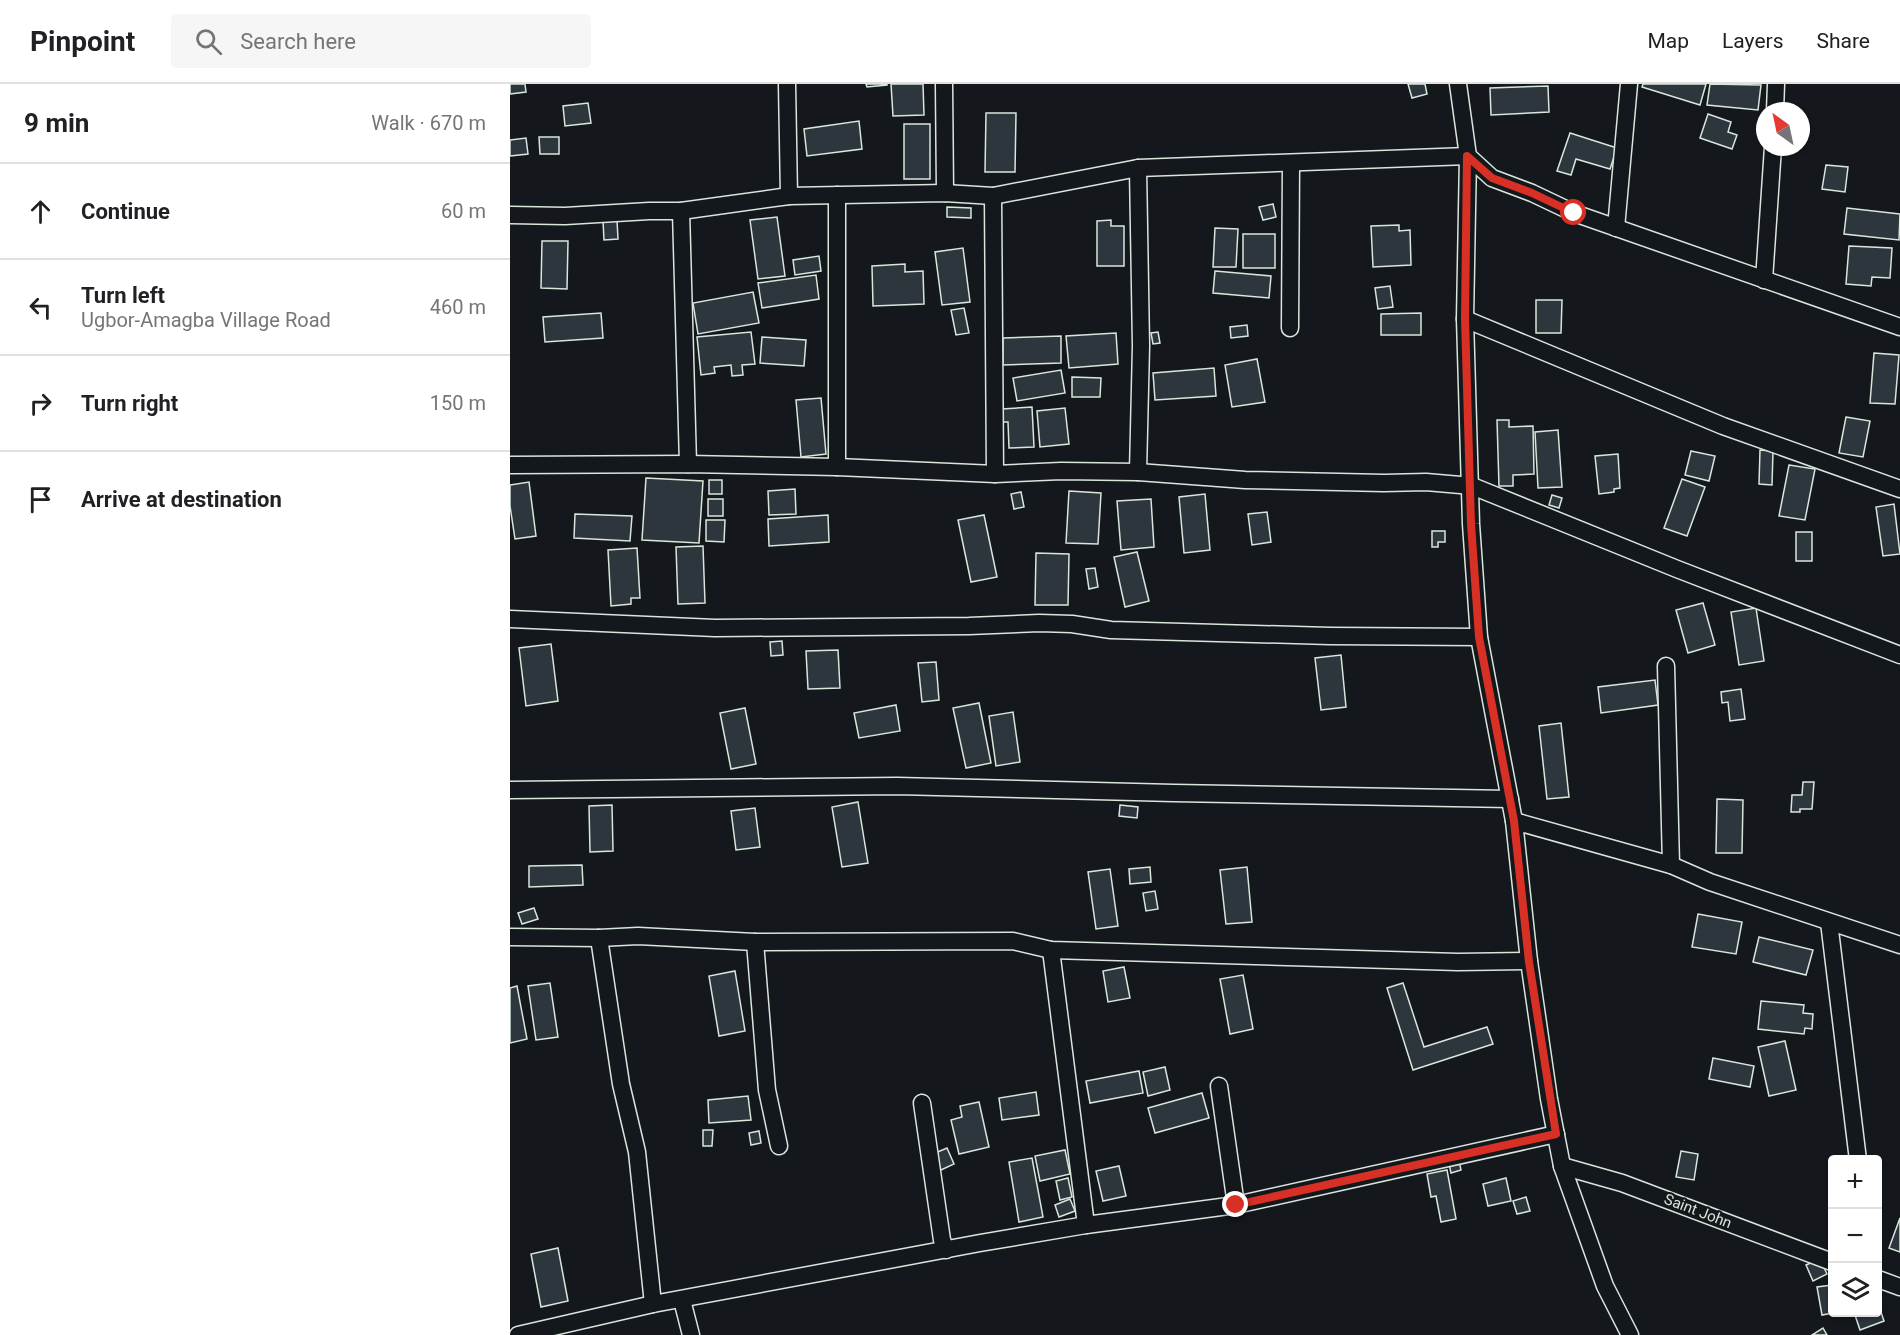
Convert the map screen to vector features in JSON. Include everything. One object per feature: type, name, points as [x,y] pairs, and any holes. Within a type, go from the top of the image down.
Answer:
[{"type":"street","points":[[787,84],[789,196]]},
{"type":"street","points":[[944,84],[945,193]]},
{"type":"street","points":[[1458,84],[1467,156],[1465,319],[1472,486],[1471,524],[1479,637],[1514,821],[1529,962],[1562,1166],[1605,1286],[1630,1335]]},
{"type":"street","points":[[1616,228],[1629,84]]},
{"type":"street","points":[[1775,102],[1776,84]]},
{"type":"street","points":[[510,215],[565,216],[681,211],[789,196],[945,193],[993,196],[1138,168],[1467,156],[1492,178],[1532,193],[1574,213],[1900,327]]},
{"type":"street","points":[[1764,280],[1772,156]]},
{"type":"street","points":[[1290,328],[1291,163]]},
{"type":"street","points":[[1138,168],[1141,346],[1138,472]]},
{"type":"street","points":[[837,195],[837,467]]},
{"type":"street","points":[[993,196],[995,474]]},
{"type":"street","points":[[681,211],[688,464]]},
{"type":"street","points":[[1465,319],[1723,426],[1900,489]]},
{"type":"street","points":[[510,465],[688,464],[837,467],[995,474],[1061,471],[1138,472],[1245,480],[1426,482],[1472,486],[1900,655]]},
{"type":"street","points":[[510,619],[716,628],[969,626],[1039,623],[1072,624],[1111,630],[1330,636],[1479,637]]},
{"type":"street","points":[[1666,666],[1671,865]]},
{"type":"street","points":[[510,790],[897,786],[1510,799]]},
{"type":"street","points":[[1514,821],[1671,865],[1710,882],[1900,945]]},
{"type":"street","points":[[1829,922],[1857,1155]]},
{"type":"street","points":[[510,937],[638,936],[755,942],[1013,941],[1051,950],[1529,962]]},
{"type":"street","points":[[598,938],[621,1084],[637,1152],[653,1304]]},
{"type":"street","points":[[755,942],[767,1090],[779,1146]]},
{"type":"street","points":[[1051,950],[1086,1225]]},
{"type":"street","points":[[1219,1086],[1236,1205]]},
{"type":"street","points":[[922,1103],[942,1240],[946,1250]]},
{"type":"street","points":[[518,1335],[653,1304],[946,1250],[1086,1225],[1236,1205],[1556,1134]]},
{"type":"street","name":"Saint John","points":[[1562,1166],[1622,1183],[1828,1260]]},
{"type":"street","points":[[1882,1280],[1900,1287]]},
{"type":"street","points":[[682,1300],[691,1335]]},
{"type":"building","points":[[510,84],[525,84],[526,92],[510,94]]},
{"type":"building","points":[[866,84],[887,84],[887,85],[867,87]]},
{"type":"building","points":[[891,84],[923,84],[924,115],[893,116]]},
{"type":"building","points":[[1408,84],[1425,84],[1427,94],[1412,98]]},
{"type":"building","points":[[1643,84],[1706,84],[1700,105],[1642,87]]},
{"type":"building","points":[[1710,84],[1761,85],[1756,110],[1707,105]]},
{"type":"building","points":[[1548,86],[1549,112],[1491,115],[1490,88]]},
{"type":"building","points":[[588,103],[591,123],[565,126],[563,106]]},
{"type":"building","points":[[986,113],[1016,113],[1015,172],[985,172]]},
{"type":"building","points":[[1708,114],[1731,122],[1728,132],[1737,135],[1732,149],[1700,138]]},
{"type":"building","points":[[859,121],[862,149],[807,156],[804,129]]},
{"type":"building","points":[[904,124],[930,124],[930,179],[904,179]]},
{"type":"building","points":[[1570,133],[1617,148],[1610,169],[1576,159],[1571,175],[1557,171]]},
{"type":"building","points":[[539,137],[559,137],[559,154],[540,154]]},
{"type":"building","points":[[526,138],[528,154],[510,156],[510,140]]},
{"type":"building","points":[[1826,165],[1848,167],[1845,192],[1822,189]]},
{"type":"building","points":[[1273,204],[1276,217],[1263,220],[1259,207]]},
{"type":"building","points":[[947,207],[971,208],[971,218],[947,217]]},
{"type":"building","points":[[1847,208],[1900,214],[1899,240],[1844,234]]},
{"type":"building","points":[[777,217],[785,276],[758,279],[750,220]]},
{"type":"building","points":[[617,220],[618,239],[604,240],[603,221]]},
{"type":"building","points":[[1111,220],[1111,226],[1124,226],[1124,266],[1097,266],[1097,221]]},
{"type":"building","points":[[1399,225],[1399,231],[1410,230],[1411,265],[1373,267],[1371,226]]},
{"type":"building","points":[[1215,228],[1238,229],[1236,267],[1213,267]]},
{"type":"building","points":[[1243,234],[1275,234],[1275,268],[1243,268]]},
{"type":"building","points":[[542,241],[568,241],[567,289],[541,288]]},
{"type":"building","points":[[1849,246],[1892,248],[1890,278],[1872,277],[1871,286],[1846,284]]},
{"type":"building","points":[[963,248],[970,302],[942,305],[935,252]]},
{"type":"building","points":[[819,256],[821,271],[795,275],[793,260]]},
{"type":"building","points":[[905,264],[905,272],[923,271],[924,304],[873,306],[872,266]]},
{"type":"building","points":[[1215,271],[1271,276],[1269,298],[1213,293]]},
{"type":"building","points":[[816,275],[819,299],[762,308],[758,283]]},
{"type":"building","points":[[1390,286],[1393,307],[1378,309],[1375,288]]},
{"type":"building","points":[[753,292],[759,323],[698,334],[693,303]]},
{"type":"building","points":[[1536,300],[1562,300],[1561,333],[1536,333]]},
{"type":"building","points":[[964,308],[969,333],[956,335],[951,310]]},
{"type":"building","points":[[601,313],[603,338],[545,342],[543,317]]},
{"type":"building","points":[[1421,313],[1421,335],[1381,335],[1381,314]]},
{"type":"building","points":[[1247,325],[1248,336],[1231,338],[1230,327]]},
{"type":"building","points":[[751,332],[755,364],[742,365],[743,375],[732,376],[731,365],[714,367],[715,373],[701,375],[697,337]]},
{"type":"building","points":[[1158,332],[1160,343],[1153,344],[1151,333]]},
{"type":"building","points":[[1116,333],[1118,364],[1069,368],[1066,336]]},
{"type":"building","points":[[1061,336],[1061,363],[1003,365],[1003,338]]},
{"type":"building","points":[[762,337],[806,340],[804,366],[760,363]]},
{"type":"building","points":[[1874,353],[1899,355],[1895,404],[1870,403]]},
{"type":"building","points":[[1257,359],[1265,402],[1232,407],[1225,365]]},
{"type":"building","points":[[1214,368],[1216,396],[1155,400],[1153,373]]},
{"type":"building","points":[[1061,370],[1065,393],[1017,401],[1013,378]]},
{"type":"building","points":[[1072,377],[1101,378],[1100,397],[1072,397]]},
{"type":"building","points":[[821,398],[826,454],[801,457],[796,400]]},
{"type":"building","points":[[1032,407],[1034,447],[1009,448],[1008,422],[1002,422],[1002,409]]},
{"type":"building","points":[[1065,408],[1069,444],[1040,447],[1037,411]]},
{"type":"building","points":[[1846,417],[1870,421],[1863,457],[1839,453]]},
{"type":"building","points":[[1497,420],[1509,420],[1509,427],[1533,426],[1534,474],[1513,475],[1513,486],[1499,486]]},
{"type":"building","points":[[1558,430],[1562,487],[1538,488],[1535,432]]},
{"type":"building","points":[[1760,450],[1773,451],[1772,485],[1759,484]]},
{"type":"building","points":[[1691,451],[1715,456],[1709,481],[1685,475]]},
{"type":"building","points":[[1618,454],[1620,488],[1614,489],[1614,492],[1599,494],[1595,456]]},
{"type":"building","points":[[1789,465],[1815,469],[1805,520],[1779,516]]},
{"type":"building","points":[[646,478],[703,481],[699,543],[642,540]]},
{"type":"building","points":[[1682,479],[1705,487],[1687,536],[1664,528]]},
{"type":"building","points":[[709,480],[722,480],[722,494],[709,494]]},
{"type":"building","points":[[529,482],[536,536],[515,539],[510,506],[510,485]]},
{"type":"building","points":[[795,489],[796,514],[769,515],[768,491]]},
{"type":"building","points":[[1069,491],[1101,493],[1098,544],[1066,543]]},
{"type":"building","points":[[1021,492],[1024,507],[1014,509],[1011,494]]},
{"type":"building","points":[[1205,494],[1210,550],[1184,553],[1179,497]]},
{"type":"building","points":[[1552,495],[1562,498],[1559,508],[1549,505]]},
{"type":"building","points":[[708,499],[723,499],[723,516],[708,516]]},
{"type":"building","points":[[1151,499],[1154,547],[1121,550],[1117,501]]},
{"type":"building","points":[[1894,504],[1900,554],[1883,556],[1876,507]]},
{"type":"building","points":[[1267,512],[1271,542],[1252,545],[1248,514]]},
{"type":"building","points":[[575,514],[632,516],[630,541],[574,538]]},
{"type":"building","points":[[828,515],[829,542],[769,546],[768,519]]},
{"type":"building","points":[[984,515],[997,577],[971,582],[958,520]]},
{"type":"building","points":[[706,520],[725,520],[724,542],[706,541]]},
{"type":"building","points":[[1432,531],[1445,531],[1445,542],[1438,542],[1438,547],[1432,547]]},
{"type":"building","points":[[1796,532],[1812,532],[1812,561],[1796,561]]},
{"type":"building","points":[[703,546],[705,603],[678,604],[676,547]]},
{"type":"building","points":[[637,548],[640,598],[631,598],[631,604],[611,606],[608,550]]},
{"type":"building","points":[[1137,552],[1149,601],[1125,607],[1114,557]]},
{"type":"building","points":[[1036,553],[1069,554],[1068,605],[1035,605]]},
{"type":"building","points":[[1095,568],[1098,587],[1089,589],[1086,569]]},
{"type":"building","points":[[1703,603],[1715,645],[1688,653],[1676,610]]},
{"type":"building","points":[[1756,608],[1764,661],[1739,665],[1731,612]]},
{"type":"building","points":[[782,641],[783,655],[771,656],[770,642]]},
{"type":"building","points":[[551,644],[558,701],[526,706],[519,648]]},
{"type":"building","points":[[838,650],[840,688],[808,689],[806,651]]},
{"type":"building","points":[[1341,655],[1346,707],[1321,710],[1315,658]]},
{"type":"building","points":[[936,662],[939,700],[922,702],[918,663]]},
{"type":"building","points":[[1655,680],[1658,705],[1601,713],[1598,687]]},
{"type":"building","points":[[1741,689],[1745,719],[1730,721],[1728,702],[1722,703],[1721,692]]},
{"type":"building","points":[[979,703],[991,763],[966,768],[953,708]]},
{"type":"building","points":[[896,705],[900,731],[859,738],[854,713]]},
{"type":"building","points":[[745,708],[756,764],[731,769],[720,713]]},
{"type":"building","points":[[1013,712],[1020,762],[996,766],[989,716]]},
{"type":"building","points":[[1561,723],[1569,797],[1547,799],[1539,726]]},
{"type":"building","points":[[1803,782],[1814,782],[1812,809],[1791,812],[1792,795],[1802,795]]},
{"type":"building","points":[[1717,799],[1743,800],[1742,853],[1716,853]]},
{"type":"building","points":[[858,802],[868,863],[842,867],[832,807]]},
{"type":"building","points":[[612,805],[613,851],[590,852],[589,806]]},
{"type":"building","points":[[1120,805],[1138,807],[1137,818],[1119,816]]},
{"type":"building","points":[[755,808],[760,847],[736,850],[731,811]]},
{"type":"building","points":[[582,865],[583,885],[529,887],[529,866]]},
{"type":"building","points":[[1150,867],[1151,882],[1130,884],[1129,869]]},
{"type":"building","points":[[1247,867],[1252,922],[1226,924],[1220,870]]},
{"type":"building","points":[[1110,869],[1118,926],[1096,929],[1088,872]]},
{"type":"building","points":[[1155,891],[1158,909],[1146,911],[1143,893]]},
{"type":"building","points":[[534,908],[538,919],[522,924],[518,913]]},
{"type":"building","points":[[1698,914],[1742,922],[1736,954],[1692,947]]},
{"type":"building","points":[[1759,937],[1813,950],[1806,975],[1753,962]]},
{"type":"building","points":[[1124,967],[1130,998],[1108,1002],[1103,971]]},
{"type":"building","points":[[735,971],[745,1031],[719,1036],[709,976]]},
{"type":"building","points":[[1243,975],[1253,1029],[1230,1034],[1220,979]]},
{"type":"building","points":[[550,983],[558,1037],[536,1040],[528,986]]},
{"type":"building","points":[[1403,983],[1424,1047],[1487,1027],[1493,1044],[1413,1070],[1387,988]]},
{"type":"building","points":[[517,986],[527,1039],[510,1043],[510,988]]},
{"type":"building","points":[[1761,1001],[1804,1005],[1803,1013],[1813,1014],[1812,1029],[1805,1028],[1804,1034],[1758,1029]]},
{"type":"building","points":[[1785,1041],[1796,1090],[1769,1096],[1758,1047]]},
{"type":"building","points":[[1713,1058],[1754,1066],[1750,1087],[1709,1079]]},
{"type":"building","points":[[1165,1067],[1170,1090],[1148,1096],[1143,1072]]},
{"type":"building","points":[[1139,1071],[1143,1093],[1090,1103],[1086,1081]]},
{"type":"building","points":[[1036,1092],[1039,1115],[1002,1120],[999,1098]]},
{"type":"building","points":[[1202,1093],[1209,1118],[1155,1133],[1148,1108]]},
{"type":"building","points":[[748,1096],[751,1120],[709,1123],[708,1100]]},
{"type":"building","points":[[979,1102],[989,1147],[959,1154],[951,1120],[962,1117],[960,1106]]},
{"type":"building","points":[[703,1130],[713,1130],[712,1146],[703,1146]]},
{"type":"building","points":[[759,1131],[761,1143],[751,1145],[749,1133]]},
{"type":"building","points":[[947,1148],[954,1164],[941,1170],[933,1154]]},
{"type":"building","points":[[1065,1150],[1070,1174],[1040,1181],[1035,1156]]},
{"type":"building","points":[[1681,1151],[1698,1154],[1694,1180],[1676,1177]]},
{"type":"building","points":[[1458,1156],[1461,1170],[1451,1173],[1448,1159]]},
{"type":"building","points":[[1032,1158],[1043,1217],[1019,1222],[1009,1162]]},
{"type":"building","points":[[1119,1166],[1126,1196],[1103,1201],[1096,1171]]},
{"type":"building","points":[[1447,1170],[1456,1219],[1441,1222],[1436,1196],[1431,1197],[1427,1174]]},
{"type":"building","points":[[1068,1178],[1072,1197],[1060,1200],[1056,1181]]},
{"type":"building","points":[[1506,1178],[1511,1201],[1488,1206],[1483,1184]]},
{"type":"building","points":[[1526,1197],[1530,1211],[1517,1214],[1513,1201]]},
{"type":"building","points":[[1070,1199],[1075,1211],[1059,1217],[1055,1205]]},
{"type":"building","points":[[1900,1218],[1900,1252],[1889,1248]]},
{"type":"building","points":[[558,1248],[568,1301],[541,1307],[531,1254]]},
{"type":"building","points":[[1820,1259],[1827,1274],[1813,1281],[1806,1265]]},
{"type":"building","points":[[1828,1286],[1828,1314],[1822,1315],[1817,1287]]},
{"type":"building","points":[[1882,1315],[1884,1321],[1860,1330],[1856,1317],[1882,1317]]},
{"type":"building","points":[[1823,1328],[1827,1335],[1812,1335]]},
{"type":"route","points":[[1236,1205],[1556,1134],[1529,962],[1514,821],[1479,637],[1471,524],[1472,486],[1465,319],[1467,156],[1492,178],[1532,193],[1574,213]]}]
